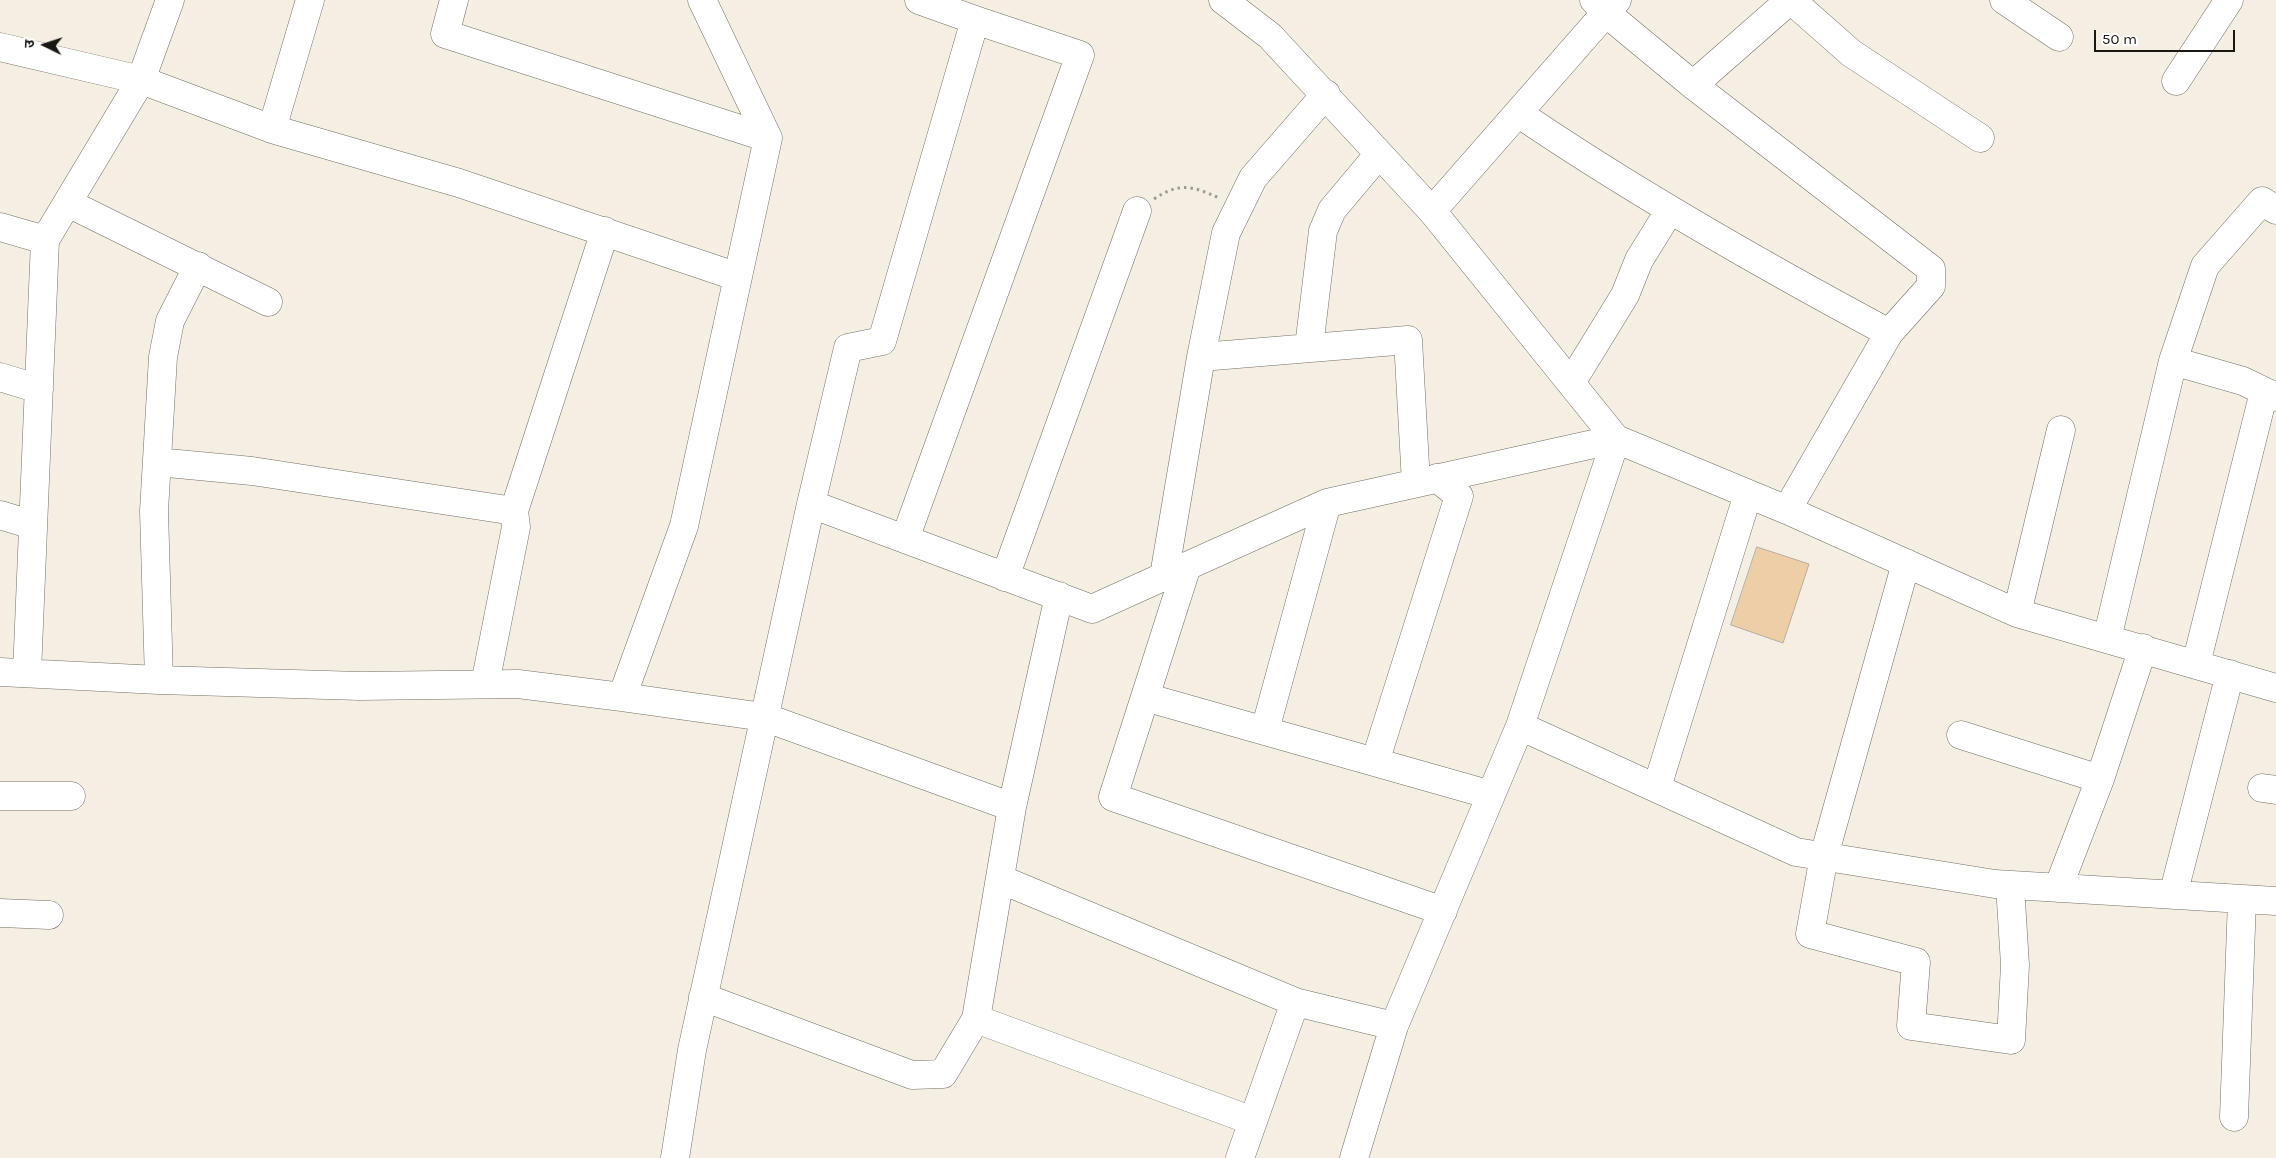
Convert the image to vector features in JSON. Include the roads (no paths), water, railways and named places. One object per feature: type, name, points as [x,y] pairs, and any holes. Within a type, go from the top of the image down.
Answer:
[{"type":"street","points":[[27,673],[46,240],[141,80],[170,0]]},
{"type":"street","points":[[272,129],[310,0]]},
{"type":"street","points":[[454,0],[444,34],[768,138]]},
{"type":"street","points":[[622,697],[684,526],[768,138],[702,0]]},
{"type":"street","points":[[905,539],[1080,55],[919,0]]},
{"type":"street","points":[[1223,0],[1270,36],[1326,94],[1432,211],[1616,439],[1787,510],[2018,612],[2276,688]]},
{"type":"street","points":[[1693,85],[1790,0],[1851,53],[1980,138]]},
{"type":"street","points":[[2004,0],[2059,37]]},
{"type":"street","points":[[2176,81],[2229,0]]},
{"type":"street","points":[[1432,211],[1518,113],[1606,4],[1693,85],[1931,269],[1931,286],[1889,333],[1787,510]]},
{"type":"street","points":[[675,1158],[692,1050],[703,997],[811,504],[848,348],[882,341],[975,20]]},
{"type":"street","points":[[0,47],[141,80],[272,129],[459,182],[738,277]]},
{"type":"street","points":[[1326,94],[1253,178],[1226,233],[1201,357],[1175,571],[1145,696],[1113,797],[1443,910]]},
{"type":"street","points":[[1518,113],[1594,165],[1757,262],[1889,333]]},
{"type":"street","points":[[1309,347],[1324,231],[1332,210],[1379,154]]},
{"type":"street","points":[[2107,639],[2173,361],[2205,266],[2262,201],[2276,210]]},
{"type":"street","points":[[68,203],[268,302]]},
{"type":"street","points":[[1571,384],[1626,295],[1639,260],[1670,210]]},
{"type":"street","points":[[1005,577],[1137,211]]},
{"type":"street","points":[[0,227],[46,240]]},
{"type":"street","points":[[485,684],[516,527],[514,511],[605,231]]},
{"type":"street","points":[[159,680],[154,511],[163,357],[170,321],[198,266]]},
{"type":"street","points":[[1201,357],[1408,340],[1427,481]]},
{"type":"street","points":[[2173,361],[2243,381],[2270,394],[2196,664]]},
{"type":"street","points":[[0,377],[39,389]]},
{"type":"street","points":[[2018,612],[2061,430]]},
{"type":"street","points":[[811,504],[1092,609],[1327,502],[1616,439]]},
{"type":"street","points":[[1354,1158],[1394,1026],[1520,726],[1616,439]]},
{"type":"street","points":[[157,462],[252,471],[514,511]]},
{"type":"street","points":[[1375,762],[1459,496],[1427,481]]},
{"type":"street","points":[[1657,787],[1748,494]]},
{"type":"street","points":[[1265,730],[1327,502]]},
{"type":"street","points":[[0,515],[33,525]]},
{"type":"street","points":[[0,524],[33,525]]},
{"type":"street","points":[[1906,563],[1824,856],[1810,934],[1916,962],[1911,1026],[2011,1040],[2015,965],[2010,885]]},
{"type":"street","points":[[703,997],[912,1075],[943,1074],[976,1019],[1012,808],[1059,596]]},
{"type":"street","points":[[2058,888],[2100,779],[2143,648]]},
{"type":"street","points":[[0,672],[159,680],[360,686],[518,684],[622,697],[764,717],[1012,808]]},
{"type":"street","points":[[2173,895],[2230,674]]},
{"type":"street","points":[[1145,696],[1491,795]]},
{"type":"street","points":[[1520,726],[1796,852],[2010,885],[2276,901]]},
{"type":"street","points":[[1960,735],[2100,779]]},
{"type":"street","points":[[0,796],[71,796]]},
{"type":"street","points":[[1000,879],[1295,1002],[1394,1026]]},
{"type":"street","points":[[2234,1117],[2242,900]]},
{"type":"street","points":[[0,913],[49,915]]},
{"type":"street","points":[[1240,1158],[1295,1002]]},
{"type":"street","points":[[976,1019],[1253,1121]]}]
